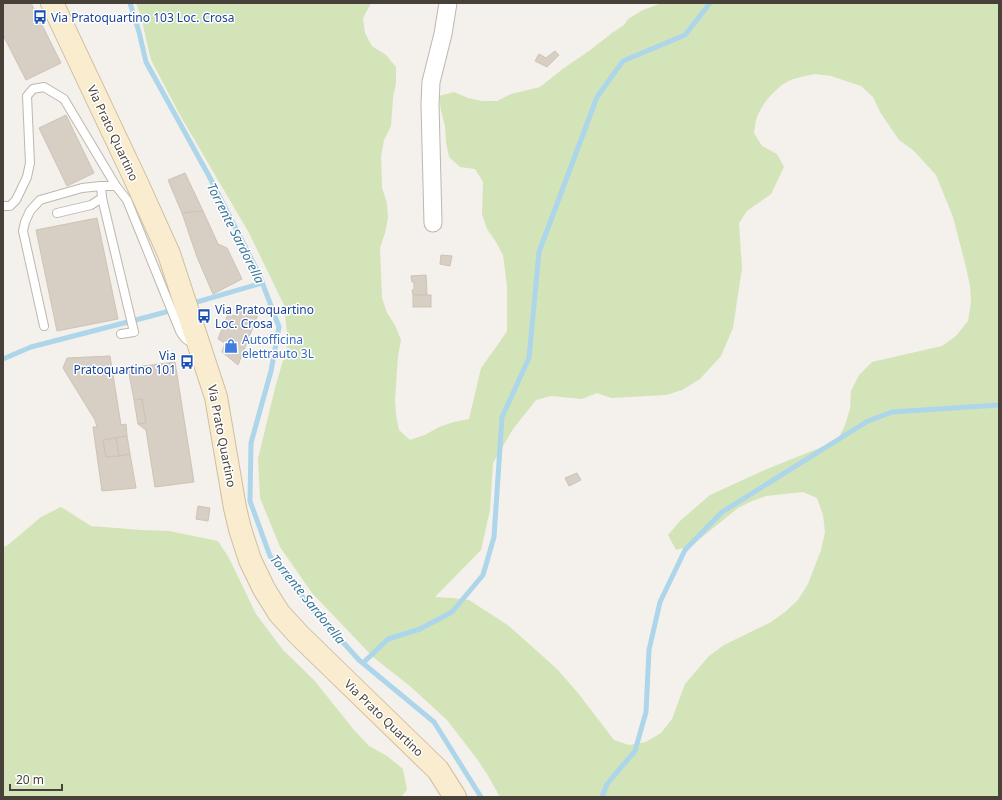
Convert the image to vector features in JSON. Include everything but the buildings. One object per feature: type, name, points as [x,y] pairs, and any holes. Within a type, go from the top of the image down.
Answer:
[{"type":"main road","name":"Via Prato Quartino","points":[[52,3],[169,254],[216,397],[240,529],[250,560],[264,589],[279,612],[299,635],[438,770],[455,797]]},
{"type":"street","points":[[433,223],[430,104],[431,82],[443,34],[448,3]]},
{"type":"lane","points":[[3,206],[10,206],[16,200],[27,176],[30,163],[27,96],[33,89],[44,87],[64,99],[116,186],[127,200],[180,331],[185,340],[190,342],[198,342]]},
{"type":"lane","points":[[101,186],[102,198],[134,332],[121,334]]},
{"type":"lane","points":[[44,326],[23,231],[30,211],[40,200],[82,188],[116,186]]},
{"type":"lane","points":[[57,213],[91,205],[102,198]]},
{"type":"green space","points":[[136,3],[371,3],[363,18],[365,33],[372,46],[386,55],[396,67],[396,83],[393,98],[391,126],[384,140],[381,156],[382,188],[387,203],[388,218],[380,248],[382,298],[387,313],[395,325],[401,340],[398,356],[395,400],[396,415],[399,430],[410,440],[425,435],[439,427],[469,419],[481,368],[507,331],[507,286],[503,255],[487,229],[482,214],[483,182],[475,169],[460,167],[449,157],[439,96],[454,92],[468,98],[482,101],[497,101],[511,94],[540,87],[624,25],[628,19],[643,10],[662,3],[999,3],[999,797],[500,797],[477,759],[447,720],[411,687],[373,657],[312,593],[280,547],[260,498],[258,459],[275,388],[288,343],[284,305],[249,233],[180,115],[151,60],[141,17]],"holes":[[[815,74],[831,76],[861,86],[873,97],[880,112],[899,140],[913,150],[936,175],[953,217],[966,267],[970,286],[971,303],[968,321],[956,336],[942,346],[872,362],[859,375],[851,391],[850,409],[845,425],[837,441],[767,469],[710,495],[680,521],[668,535],[676,550],[691,546],[738,508],[752,501],[766,496],[803,492],[817,498],[823,515],[825,532],[821,550],[808,584],[798,600],[771,622],[724,645],[709,656],[685,684],[672,719],[661,733],[646,742],[629,745],[614,740],[578,693],[557,669],[509,626],[469,600],[435,597],[481,550],[490,510],[493,463],[513,429],[536,400],[551,396],[582,399],[597,393],[611,398],[666,395],[682,390],[700,379],[721,356],[733,328],[742,268],[739,223],[747,211],[771,194],[784,167],[777,154],[762,146],[754,133],[757,117],[768,98],[788,81]]]},
{"type":"green space","points":[[61,507],[91,526],[169,531],[218,541],[229,558],[256,614],[283,650],[314,680],[354,730],[369,746],[387,756],[403,769],[407,790],[401,797],[3,797],[3,547],[8,545],[41,517]]},
{"type":"waterway","name":"Torrente Sardorella","points":[[130,3],[146,62],[209,176],[259,274],[279,327],[271,371],[251,443],[250,501],[270,556],[306,601],[359,660],[434,722],[481,797]]},
{"type":"waterway","points":[[363,663],[388,639],[420,629],[452,612],[483,575],[494,537],[502,417],[529,358],[539,252],[597,97],[623,61],[685,35],[710,3]]},
{"type":"waterway","points":[[190,304],[262,283]]},
{"type":"waterway","points":[[3,359],[31,347],[173,310]]},
{"type":"waterway","points":[[602,797],[607,784],[635,751],[646,712],[649,650],[660,602],[685,550],[722,512],[868,421],[892,412],[999,405]]},
{"type":"place","name":"Via Pratoquartino 103 Loc. Crosa","points":[[40,17]]},
{"type":"place","name":"Via Pratoquartino Loc. Crosa","points":[[204,316]]},
{"type":"place","name":"Autofficina elettrauto 3L","points":[[231,346]]},
{"type":"place","name":"Via Pratoquartino 101","points":[[187,362]]}]
